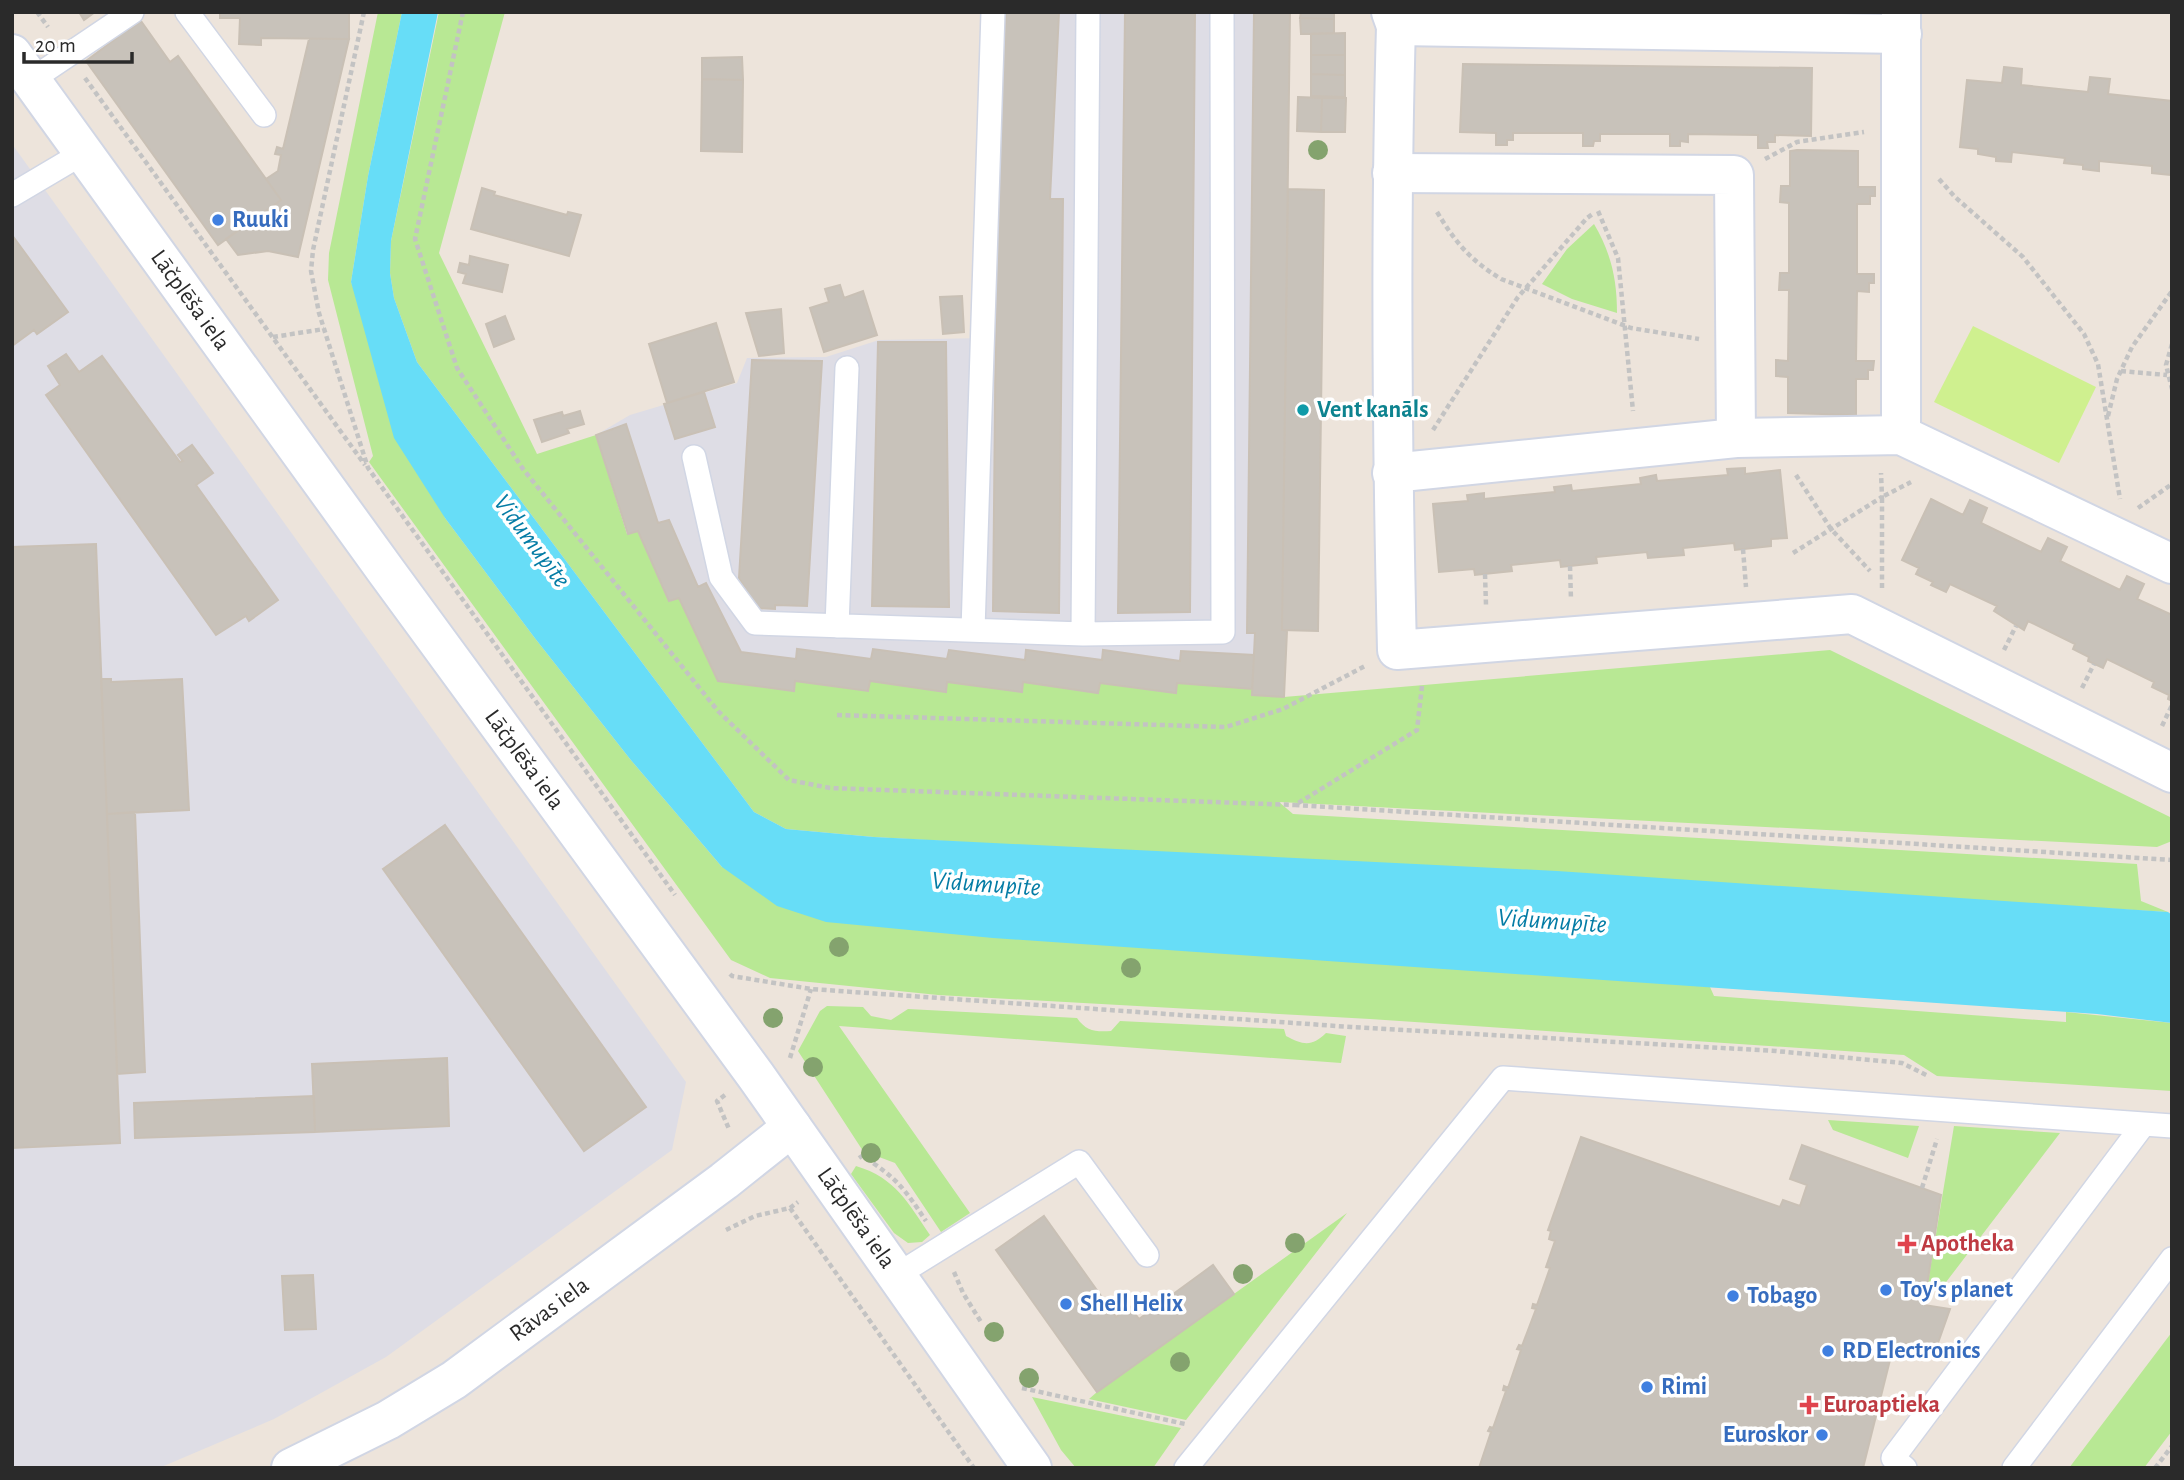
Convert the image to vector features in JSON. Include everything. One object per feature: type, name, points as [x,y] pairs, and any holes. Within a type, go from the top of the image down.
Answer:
[{"type":"street","points":[[1901,435],[1901,23],[1394,19],[1402,173],[1397,650],[1852,614],[2172,772]]},
{"type":"street","name":"Lāčplēša iela","points":[[22,67],[829,1178],[1032,1468]]},
{"type":"street","points":[[1402,173],[1734,176],[1736,342],[1754,438]]},
{"type":"street","points":[[1399,472],[1754,438],[1901,435],[2125,530],[2172,564]]},
{"type":"street","name":"Rāvas iela","points":[[291,1468],[388,1420],[454,1380],[724,1181],[792,1127]]},
{"type":"lane","points":[[22,67],[132,12]]},
{"type":"lane","points":[[187,12],[264,115]]},
{"type":"lane","points":[[973,630],[993,12]]},
{"type":"lane","points":[[1083,634],[1087,12]]},
{"type":"lane","points":[[694,457],[720,577],[755,623],[1083,634],[1223,632],[1222,12]]},
{"type":"lane","points":[[12,195],[83,153]]},
{"type":"lane","points":[[837,626],[847,368]]},
{"type":"lane","points":[[1186,1468],[1503,1078],[2172,1126]]},
{"type":"lane","points":[[1905,1468],[1893,1458],[2143,1125]]},
{"type":"lane","points":[[897,1275],[1079,1162],[1147,1255]]},
{"type":"lane","points":[[2014,1468],[2172,1259]]},
{"type":"path","points":[[37,12],[47,27]]},
{"type":"path","points":[[364,12],[313,250],[311,271],[324,329],[368,468]]},
{"type":"path","points":[[77,68],[676,898]]},
{"type":"path","points":[[1734,176],[1797,142],[1902,127]]},
{"type":"path","points":[[1931,170],[1955,197],[2023,257],[2084,334],[2098,364],[2125,530]]},
{"type":"path","points":[[1402,173],[1456,243],[1485,269],[1501,279],[1626,326],[1688,338],[1736,342]]},
{"type":"path","points":[[1399,472],[1518,298],[1587,218],[1608,204]]},
{"type":"path","points":[[1598,211],[1618,258],[1637,448]]},
{"type":"path","points":[[2107,420],[2121,371],[2132,347],[2172,291]]},
{"type":"path","points":[[272,337],[324,329]]},
{"type":"path","points":[[2172,344],[2166,365],[2172,389]]},
{"type":"path","points":[[2121,371],[2167,374]]},
{"type":"path","points":[[1754,438],[1870,571]]},
{"type":"path","points":[[1793,553],[1882,497],[1919,478]]},
{"type":"path","points":[[2125,530],[2172,484]]},
{"type":"path","points":[[1881,575],[1882,497]]},
{"type":"path","points":[[837,715],[1226,727],[1283,709],[1397,650]]},
{"type":"path","points":[[1417,730],[1295,806],[2172,860]]},
{"type":"path","points":[[724,965],[732,976],[811,989],[1337,1026],[1776,1051],[1902,1063],[1936,1080]]},
{"type":"path","points":[[790,1060],[811,989]]},
{"type":"path","points":[[727,1094],[717,1101],[729,1130]]},
{"type":"path","points":[[1922,1188],[1941,1128]]},
{"type":"path","points":[[829,1178],[862,1157],[888,1172],[905,1190],[943,1246],[963,1293],[981,1322]]},
{"type":"path","points":[[790,1208],[974,1468]]},
{"type":"path","points":[[1021,1388],[1216,1431]]},
{"type":"path","points":[[2155,1468],[2172,1446]]},
{"type":"shaded area","points":[[1003,12],[1288,12],[1284,697],[1252,695],[1251,689],[1177,683],[1176,693],[1100,683],[1098,693],[1023,682],[1022,692],[948,682],[946,692],[870,681],[868,691],[795,681],[794,691],[718,681],[679,598],[669,601],[638,531],[628,534],[596,435],[630,415],[737,383],[747,358],[826,357],[879,340],[985,338]]},
{"type":"shaded area","points":[[12,144],[686,1082],[672,1150],[386,1357],[274,1419],[159,1468],[12,1468]]},
{"type":"green space","points":[[378,12],[402,12],[368,176],[351,282],[445,518],[630,759],[722,867],[1710,987],[1714,996],[2066,1022],[2066,1012],[2172,1023],[2172,1091],[1937,1076],[1904,1055],[1370,1019],[938,995],[770,978],[731,960],[369,462],[373,456],[328,280],[329,253]]},
{"type":"green space","points":[[439,12],[505,12],[439,253],[537,454],[596,435],[627,534],[638,531],[669,601],[679,598],[718,681],[793,691],[795,681],[868,691],[870,681],[945,692],[947,682],[1022,691],[1023,682],[1098,693],[1100,683],[1176,693],[1177,683],[1252,689],[1252,695],[1284,697],[1830,650],[2172,818],[2172,841],[2157,847],[1279,802],[1293,814],[2137,864],[2141,901],[2168,912],[874,837],[786,829],[754,812],[417,362],[394,298],[390,273],[391,241]]},
{"type":"green space","points":[[1594,224],[1612,267],[1617,313],[1572,299],[1542,284],[1567,249]]},
{"type":"green space","points":[[1973,326],[2096,387],[2059,463],[1934,402]]},
{"type":"green space","points":[[827,1006],[863,1007],[871,1016],[891,1020],[908,1009],[1077,1018],[1087,1028],[1100,1031],[1111,1031],[1120,1021],[1284,1029],[1286,1036],[1307,1043],[1316,1041],[1326,1033],[1346,1036],[1341,1063],[839,1026],[970,1213],[941,1232],[895,1163],[863,1151],[798,1051],[820,1011]]},
{"type":"green space","points":[[1828,1120],[1919,1126],[1908,1158],[1833,1130]]},
{"type":"green space","points":[[1954,1126],[2060,1133],[1940,1290],[1927,1288]]},
{"type":"green space","points":[[856,1166],[881,1177],[900,1193],[930,1235],[922,1242],[908,1243],[894,1233],[851,1174]]},
{"type":"green space","points":[[1347,1213],[1186,1420],[1089,1399],[1097,1392]]},
{"type":"green space","points":[[2172,1332],[2172,1431],[2144,1468],[2069,1468]]},
{"type":"green space","points":[[1032,1397],[1181,1428],[1153,1468],[1076,1468],[1061,1450]]},
{"type":"water","name":"Vidumupīte","points":[[402,12],[438,12],[391,241],[390,273],[394,298],[417,362],[754,812],[786,829],[874,837],[1557,871],[2168,912],[2172,915],[2172,1023],[2097,1014],[993,938],[826,922],[777,906],[722,867],[630,759],[445,518],[394,438],[351,282],[368,176]]},
{"type":"building","points":[[79,12],[95,12],[84,20]]},
{"type":"building","points":[[220,12],[349,12],[349,39],[261,38],[261,45],[239,44],[240,18],[220,18]]},
{"type":"building","points":[[1006,12],[1059,12],[1050,199],[1063,199],[1059,613],[993,611],[997,198]]},
{"type":"building","points":[[1125,12],[1195,12],[1190,612],[1118,613]]},
{"type":"building","points":[[1254,12],[1290,12],[1282,630],[1287,631],[1284,697],[1252,695],[1255,633],[1247,633]]},
{"type":"building","points":[[1301,12],[1334,12],[1334,19],[1300,18]]},
{"type":"building","points":[[1300,18],[1334,19],[1334,33],[1301,34]]},
{"type":"building","points":[[141,21],[170,62],[178,56],[281,200],[218,245],[86,61],[118,37],[113,30],[123,23],[128,30]]},
{"type":"building","points":[[1345,33],[1345,55],[1311,55],[1311,34]]},
{"type":"building","points":[[309,39],[349,39],[298,257],[268,251],[238,255],[226,239],[281,200],[266,179],[278,171],[281,155],[275,154],[277,147],[283,149]]},
{"type":"building","points":[[1311,55],[1345,55],[1345,75],[1311,74]]},
{"type":"building","points":[[742,57],[743,80],[702,79],[702,58]]},
{"type":"building","points":[[1463,64],[1812,68],[1811,136],[1775,135],[1775,142],[1767,142],[1768,148],[1758,148],[1758,135],[1688,134],[1688,142],[1680,141],[1680,146],[1670,146],[1670,134],[1600,134],[1600,141],[1594,141],[1593,146],[1583,146],[1583,133],[1513,133],[1513,140],[1507,140],[1507,145],[1496,145],[1496,133],[1460,132]]},
{"type":"building","points":[[2004,67],[2022,69],[2021,85],[2088,92],[2090,77],[2110,79],[2108,94],[2172,101],[2172,177],[2152,173],[2152,166],[2099,161],[2099,171],[2083,169],[2083,165],[2064,163],[2065,158],[2012,152],[2011,162],[1996,161],[1996,157],[1978,154],[1978,149],[1960,147],[1967,80],[2002,83]]},
{"type":"building","points":[[1311,74],[1345,75],[1345,97],[1311,96]]},
{"type":"building","points":[[702,79],[743,80],[742,152],[701,151]]},
{"type":"building","points":[[1298,97],[1322,98],[1321,132],[1297,131]]},
{"type":"building","points":[[1322,98],[1346,98],[1345,132],[1321,132]]},
{"type":"building","points":[[1790,151],[1858,151],[1858,187],[1875,187],[1875,196],[1870,196],[1870,204],[1857,204],[1857,274],[1874,274],[1874,283],[1869,283],[1869,292],[1857,291],[1856,361],[1874,361],[1873,370],[1868,370],[1868,379],[1856,379],[1856,415],[1788,413],[1788,377],[1776,376],[1776,360],[1788,361],[1789,290],[1779,290],[1780,273],[1789,273],[1789,203],[1780,202],[1781,186],[1790,186]]},
{"type":"building","points":[[482,188],[495,192],[494,195],[567,215],[568,212],[581,215],[569,256],[471,229]]},
{"type":"building","name":"Vent kanāls","points":[[1288,189],[1324,190],[1318,631],[1282,630]]},
{"type":"building","points":[[12,235],[68,312],[37,334],[34,330],[12,346]]},
{"type":"building","points":[[470,256],[508,265],[502,292],[463,283],[466,274],[458,272],[460,263],[469,265]]},
{"type":"building","points":[[840,285],[844,298],[863,291],[877,335],[824,352],[810,308],[829,302],[825,289]]},
{"type":"building","points":[[962,296],[964,332],[943,334],[940,297]]},
{"type":"building","points":[[781,309],[784,353],[759,356],[746,313]]},
{"type":"building","points":[[505,316],[514,339],[494,347],[486,324]]},
{"type":"building","points":[[716,323],[734,382],[667,403],[649,344]]},
{"type":"building","points":[[878,342],[946,342],[949,607],[872,606]]},
{"type":"building","points":[[66,354],[79,372],[102,356],[180,462],[183,461],[178,455],[192,445],[213,473],[196,485],[278,600],[249,621],[246,616],[216,635],[46,395],[60,385],[48,366]]},
{"type":"building","points":[[752,360],[822,361],[807,606],[775,605],[775,609],[757,608],[739,578]]},
{"type":"building","points":[[704,392],[715,427],[675,439],[664,404]]},
{"type":"building","points":[[580,411],[584,424],[567,429],[569,433],[542,442],[534,420],[562,412],[563,416]]},
{"type":"building","points":[[626,424],[658,523],[669,520],[698,587],[706,583],[741,652],[796,659],[797,649],[871,659],[873,649],[947,659],[949,650],[1025,660],[1026,650],[1102,660],[1103,650],[1180,661],[1181,651],[1254,655],[1252,689],[1177,683],[1176,693],[1100,683],[1098,693],[1023,682],[1022,692],[947,682],[946,692],[870,681],[868,691],[795,681],[794,691],[718,681],[679,598],[669,601],[638,531],[628,534],[596,435]]},
{"type":"building","points":[[1745,468],[1745,474],[1780,470],[1787,538],[1771,539],[1771,546],[1735,550],[1734,543],[1683,548],[1684,555],[1648,558],[1647,552],[1596,557],[1597,563],[1561,567],[1560,560],[1511,565],[1512,571],[1475,575],[1474,569],[1439,572],[1433,504],[1468,501],[1467,495],[1484,493],[1484,499],[1555,492],[1554,487],[1571,485],[1572,491],[1641,484],[1640,478],[1656,475],[1657,481],[1728,475],[1727,469]]},
{"type":"building","points":[[1931,499],[1963,515],[1970,500],[1987,508],[1981,523],[2041,552],[2048,538],[2067,547],[2060,561],[2120,590],[2127,576],[2144,584],[2137,599],[2172,615],[2172,701],[2168,699],[2169,695],[2152,687],[2154,682],[2107,659],[2103,668],[2088,661],[2089,657],[2073,649],[2075,644],[2028,621],[2024,630],[1994,611],[1997,606],[1950,584],[1946,592],[1916,574],[1919,568],[1902,560]]},
{"type":"building","points":[[96,544],[120,1143],[12,1148],[12,547]]},
{"type":"building","points":[[101,679],[111,679],[111,682],[182,679],[189,810],[107,814]]},
{"type":"building","points":[[135,812],[145,1072],[117,1074],[107,814]]},
{"type":"building","points":[[445,825],[646,1107],[584,1151],[383,869]]},
{"type":"building","points":[[447,1058],[449,1126],[315,1132],[312,1064]]},
{"type":"building","points":[[314,1096],[315,1132],[135,1138],[134,1103]]},
{"type":"building","name":"Tobago","points":[[1581,1137],[1780,1207],[1783,1200],[1800,1206],[1807,1185],[1790,1179],[1802,1145],[1941,1195],[1924,1305],[1950,1309],[1933,1357],[1894,1344],[1863,1468],[1479,1468],[1491,1432],[1488,1431],[1490,1427],[1493,1428],[1506,1391],[1503,1390],[1504,1386],[1508,1388],[1521,1350],[1517,1349],[1519,1345],[1522,1346],[1536,1309],[1532,1308],[1533,1304],[1537,1305],[1550,1268],[1546,1267],[1555,1241],[1549,1239],[1551,1231],[1548,1230]]},
{"type":"building","points":[[1044,1216],[1116,1317],[1130,1307],[1139,1319],[1213,1265],[1234,1294],[1097,1392],[996,1250]]},
{"type":"building","points":[[313,1275],[316,1329],[285,1330],[282,1276]]},
{"type":"place","name":"Ruuki","points":[[218,220]]},
{"type":"place","name":"Vent kanāls","points":[[1303,410]]},
{"type":"place","name":"Apotheka","points":[[1907,1244]]},
{"type":"place","name":"Toy's planet","points":[[1886,1290]]},
{"type":"place","name":"Tobago","points":[[1733,1296]]},
{"type":"place","name":"Shell Helix","points":[[1066,1304]]},
{"type":"place","name":"RD Electronics","points":[[1828,1351]]},
{"type":"place","name":"Rimi","points":[[1647,1387]]},
{"type":"place","name":"Euroaptieka","points":[[1809,1405]]},
{"type":"place","name":"Euroskor","points":[[1822,1435]]}]
